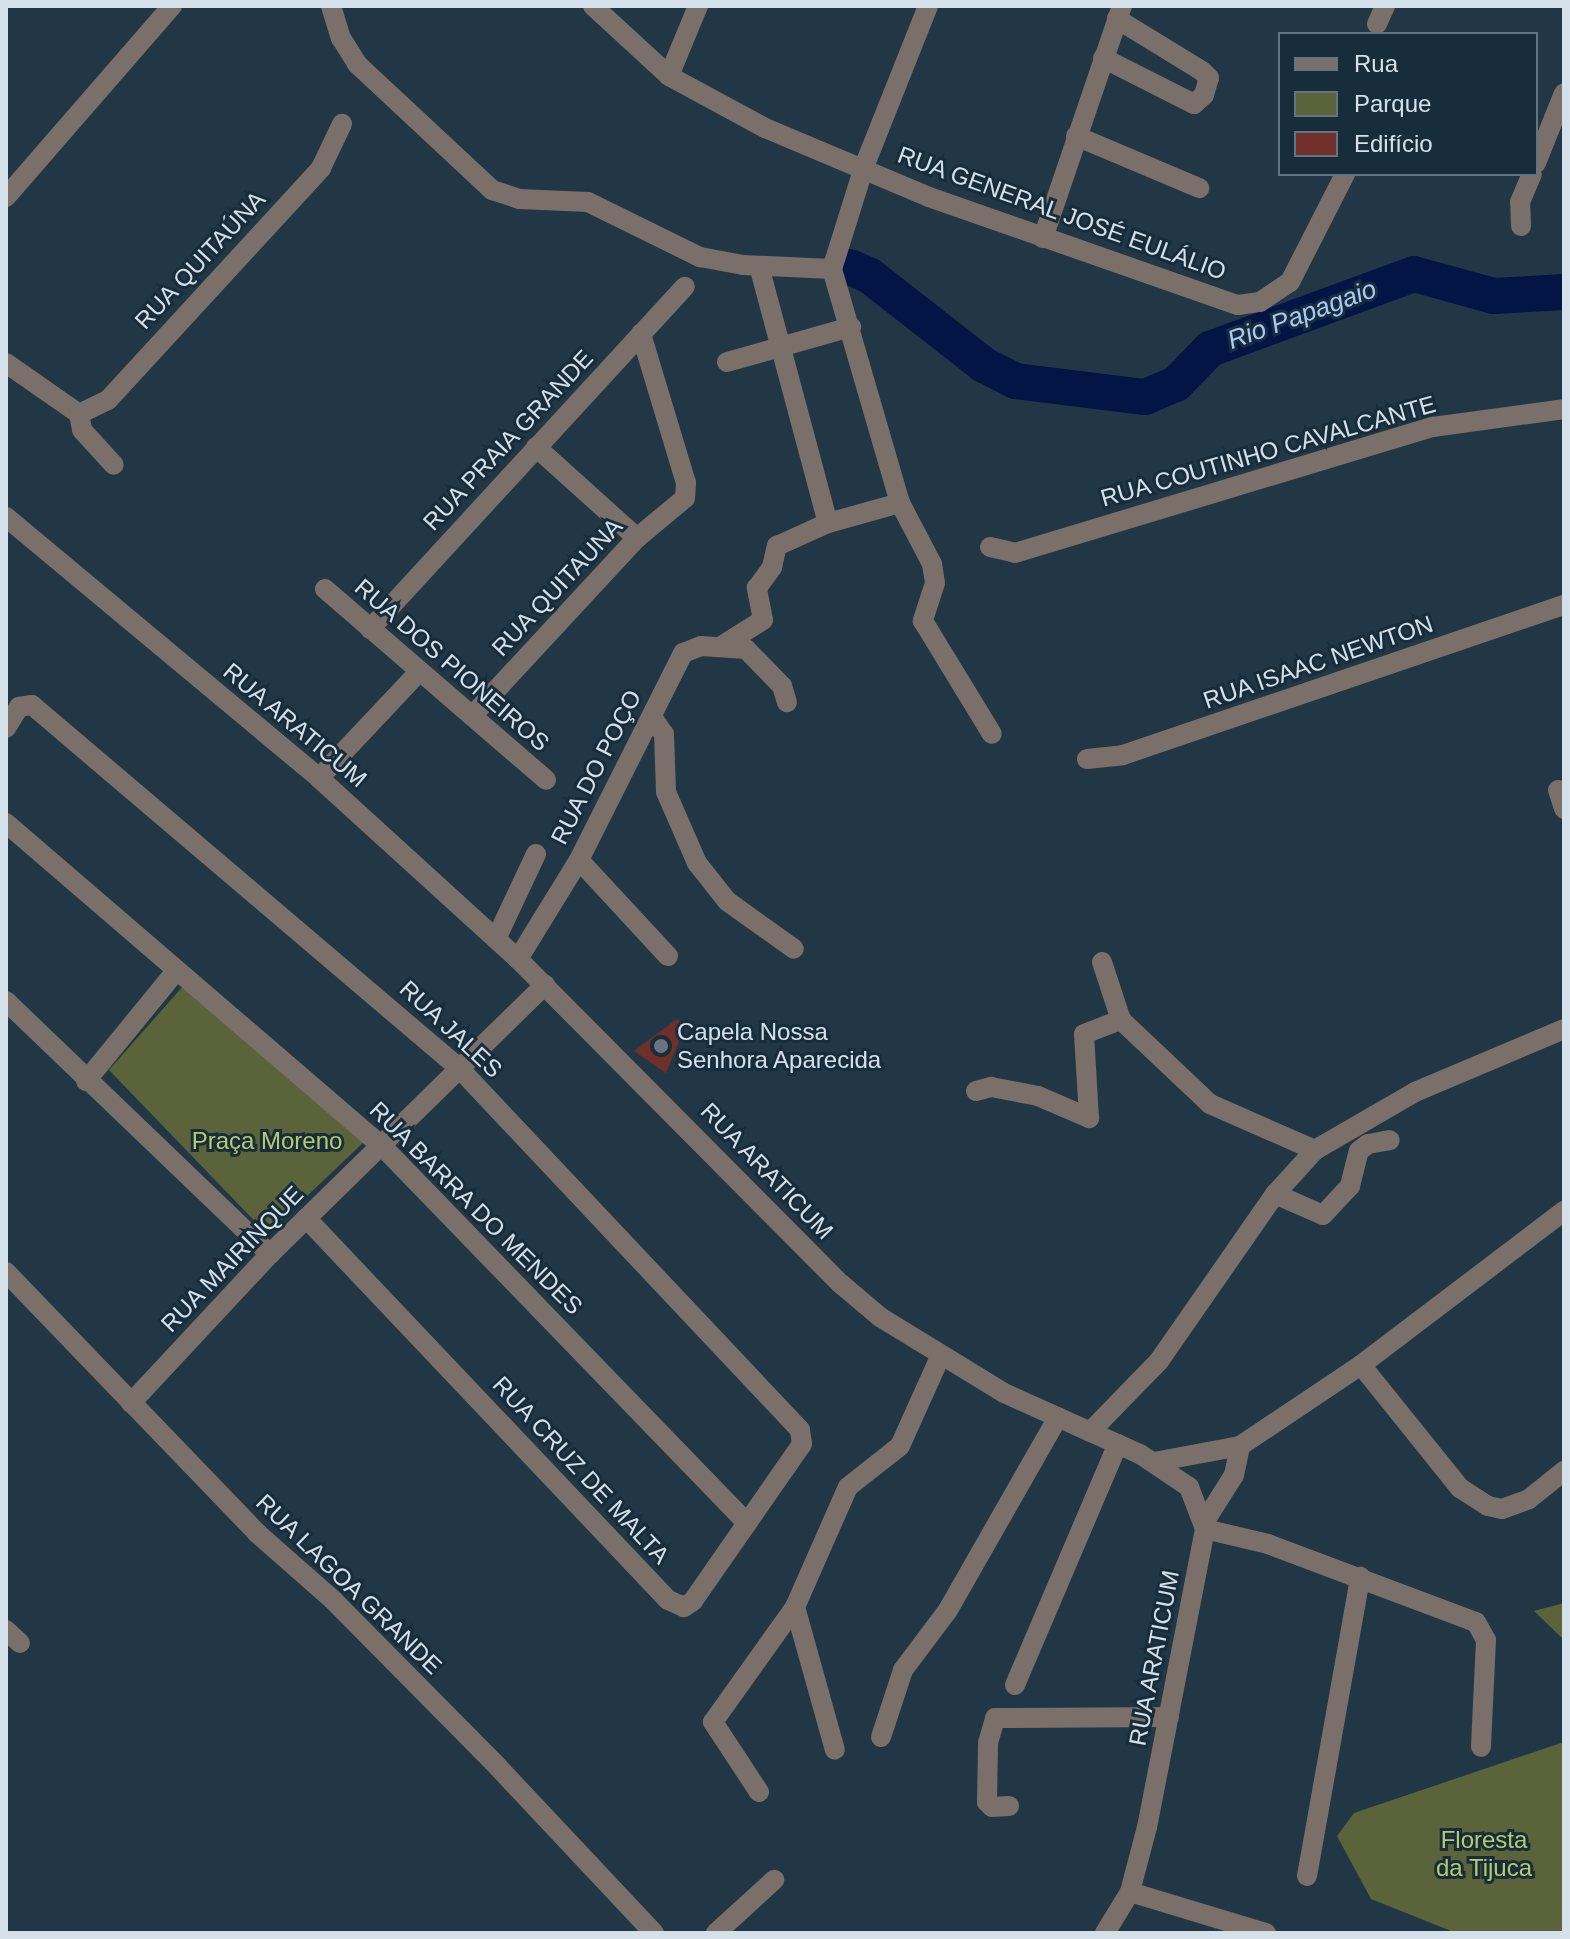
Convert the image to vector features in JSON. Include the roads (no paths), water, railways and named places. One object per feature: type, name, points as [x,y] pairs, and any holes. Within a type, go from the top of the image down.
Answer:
[{"type":"street","points":[[6,197],[172,6]]},
{"type":"street","points":[[331,6],[341,38],[357,64],[492,190],[519,199],[588,202],[700,257],[759,266],[832,269]]},
{"type":"street","name":"RUA GENERAL JOSÉ EULÁLIO","points":[[593,6],[669,76],[765,128],[1043,238],[1249,305],[1290,282],[1344,176]]},
{"type":"street","points":[[669,76],[698,6]]},
{"type":"street","points":[[928,6],[864,167],[832,269],[900,503],[928,555],[935,583],[923,621],[992,734]]},
{"type":"street","points":[[1043,238],[1076,136],[1103,58],[1119,13],[1209,78],[1204,95],[1194,104],[1103,58]]},
{"type":"street","points":[[1538,158],[1564,93]]},
{"type":"street","name":"RUA QUITAÚNA","points":[[79,414],[108,400],[321,168],[342,124]]},
{"type":"street","points":[[1076,136],[1199,188]]},
{"type":"street","points":[[1521,226],[1520,202],[1531,176]]},
{"type":"street","points":[[759,266],[828,523]]},
{"type":"street","name":"RUA PRAIA GRANDE","points":[[370,629],[685,287]]},
{"type":"street","points":[[727,362],[851,327]]},
{"type":"street","name":"RUA QUITAUNA","points":[[472,716],[637,538],[685,498],[686,483],[641,334]]},
{"type":"street","points":[[6,363],[79,414],[82,430],[114,465]]},
{"type":"street","name":"RUA COUTINHO CAVALCANTE","points":[[990,547],[1015,553],[1433,427],[1564,409]]},
{"type":"street","points":[[536,447],[637,538]]},
{"type":"street","points":[[723,645],[763,620],[757,588],[772,567],[777,546],[828,523],[900,503]]},
{"type":"street","name":"RUA ARATICUM","points":[[6,517],[319,778],[518,959],[841,1284],[940,1357],[1154,1462],[1183,1480],[1205,1525],[1169,1717],[1130,1892],[1105,1933]]},
{"type":"street","name":"RUA DOS PIONEIROS","points":[[325,589],[546,780]]},
{"type":"street","name":"RUA ISAAC NEWTON","points":[[1087,759],[1123,755],[1564,605]]},
{"type":"street","name":"RUA DO POÇO","points":[[518,959],[579,860],[683,653],[723,645],[746,649],[782,686],[787,702]]},
{"type":"street","points":[[319,778],[419,672]]},
{"type":"street","name":"RUA JALES","points":[[11,720],[23,704],[32,705],[459,1068],[800,1430],[800,1447]]},
{"type":"street","points":[[652,717],[664,734],[666,792],[697,863],[727,901],[794,949]]},
{"type":"street","name":"RUA BARRA DO MENDES","points":[[6,823],[382,1146],[747,1523]]},
{"type":"street","points":[[496,939],[536,854]]},
{"type":"street","points":[[579,860],[668,956]]},
{"type":"street","points":[[1102,962],[1121,1020],[1210,1104],[1315,1150]]},
{"type":"street","points":[[86,1081],[176,971]]},
{"type":"street","name":"RUA MAIRINQUE","points":[[131,1403],[270,1254],[545,985]]},
{"type":"street","points":[[6,1001],[86,1081],[270,1254]]},
{"type":"street","points":[[976,1091],[991,1087],[1038,1096],[1089,1118],[1084,1034],[1121,1020]]},
{"type":"street","points":[[1090,1432],[1159,1361],[1275,1194],[1315,1150],[1415,1092],[1564,1029]]},
{"type":"street","points":[[1275,1194],[1323,1215],[1350,1186],[1359,1151],[1368,1144],[1390,1140]]},
{"type":"street","points":[[1154,1462],[1240,1446],[1361,1365],[1564,1211]]},
{"type":"street","name":"RUA CRUZ DE MALTA","points":[[306,1218],[674,1604],[684,1607],[693,1601],[800,1447]]},
{"type":"street","name":"RUA LAGOA GRANDE","points":[[6,1272],[131,1403],[465,1734],[654,1933]]},
{"type":"street","points":[[759,1792],[713,1722],[795,1607],[848,1487],[900,1446],[940,1357]]},
{"type":"street","points":[[1361,1365],[1460,1488],[1488,1506],[1502,1509],[1529,1499],[1564,1471]]},
{"type":"street","points":[[881,1737],[903,1670],[948,1610],[1058,1417]]},
{"type":"street","points":[[1015,1685],[1118,1444]]},
{"type":"street","points":[[1240,1446],[1234,1475],[1205,1525],[1360,1577],[1482,1627],[1481,1747]]},
{"type":"street","points":[[1307,1876],[1360,1577]]},
{"type":"street","points":[[795,1607],[835,1750]]},
{"type":"street","points":[[1009,1806],[992,1807],[987,1802],[988,1743],[995,1718],[1169,1717]]},
{"type":"street","points":[[716,1933],[774,1880]]},
{"type":"street","points":[[1130,1892],[1266,1933]]},
{"type":"waterway","name":"Rio Papagaio","points":[[850,267],[870,276],[984,365],[1016,381],[1145,397],[1176,384],[1210,349],[1414,274],[1494,296],[1564,292]]},
{"type":"place","name":"Capela Nossa Senhora Aparecida","points":[[661,1046]]},
{"type":"park label","name":"Praça Moreno","points":[[267,1141]]},
{"type":"park label","name":"Floresta da Tijuca","points":[[1484,1854]]}]
